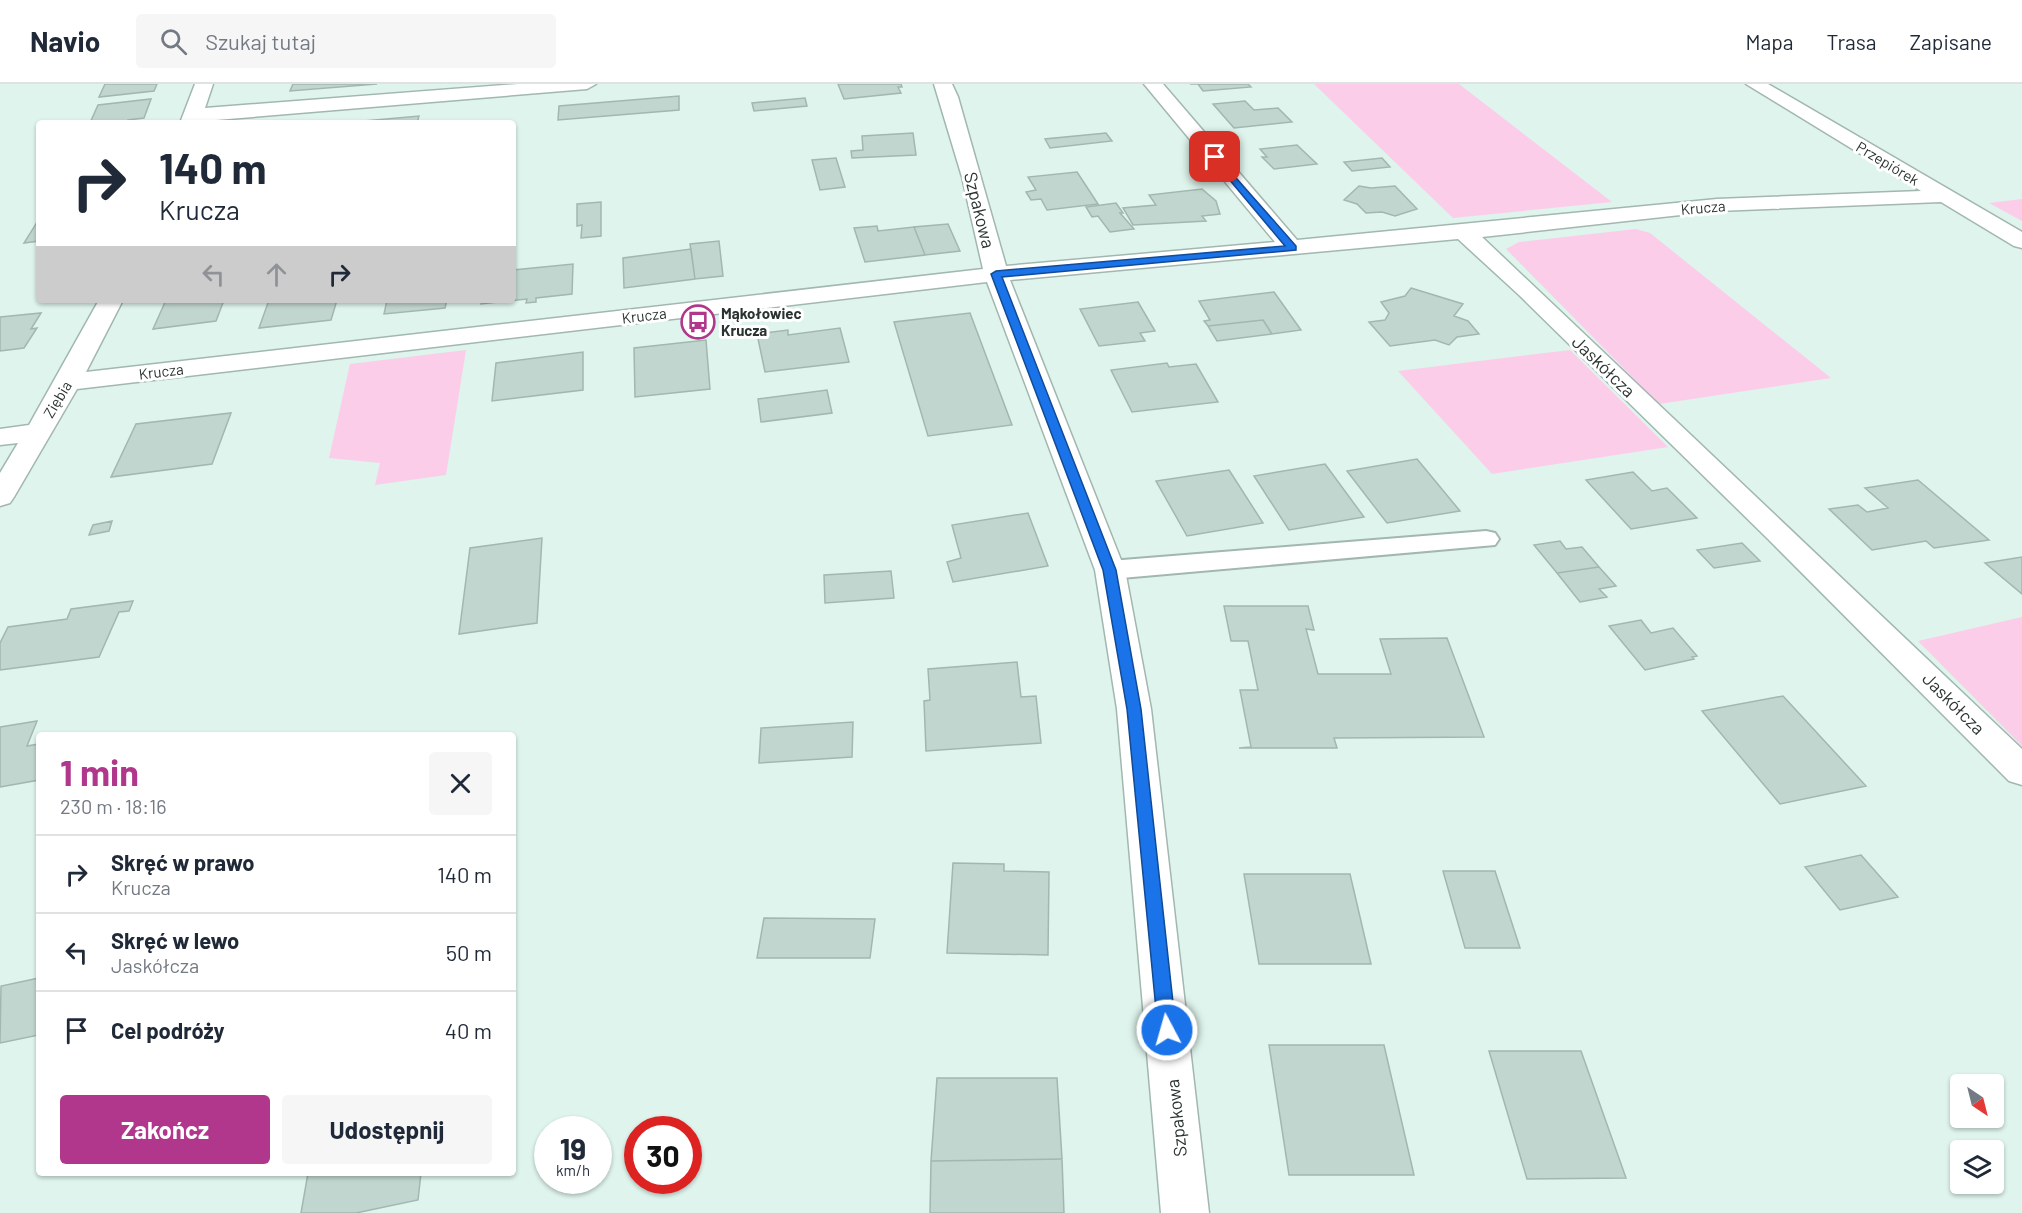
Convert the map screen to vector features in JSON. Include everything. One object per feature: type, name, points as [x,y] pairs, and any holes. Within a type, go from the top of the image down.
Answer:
[{"type":"street","points":[[204,84],[192,119],[587,84]]},
{"type":"street","name":"Szpakowa","points":[[943,84],[969,165],[996,274],[1110,570],[1134,709],[1185,1213]]},
{"type":"street","points":[[1153,84],[1292,248],[1463,232]]},
{"type":"street","name":"Przepiórek","points":[[1755,84],[2022,242]]},
{"type":"street","name":"Krucza","points":[[1463,232],[1717,205],[1944,196]]},
{"type":"street","name":"Jaskółcza","points":[[1463,232],[1496,260],[1888,637],[2022,771]]},
{"type":"street","name":"Krucza","points":[[68,382],[996,274],[1292,248]]},
{"type":"street","name":"Ziębia","points":[[0,497],[68,382],[109,303]]},
{"type":"street","points":[[0,436],[37,432]]},
{"type":"lane","points":[[1110,570],[1486,539]]},
{"type":"shaded area","points":[[1314,84],[1459,84],[1612,202],[1453,218]]},
{"type":"shaded area","points":[[2022,199],[2022,221],[1989,203]]},
{"type":"shaded area","points":[[1636,229],[1650,233],[1831,378],[1659,404],[1506,249],[1519,242]]},
{"type":"shaded area","points":[[466,350],[446,475],[375,485],[380,463],[329,458],[350,364]]},
{"type":"shaded area","points":[[1570,350],[1668,447],[1492,474],[1398,371]]},
{"type":"shaded area","points":[[2022,617],[2022,746],[1918,641]]},
{"type":"building","points":[[105,84],[157,84],[154,91],[99,97]]},
{"type":"building","points":[[293,84],[377,84],[290,91]]},
{"type":"building","points":[[838,84],[901,84],[902,87],[898,87],[901,93],[844,99]]},
{"type":"building","points":[[1198,84],[1248,84],[1251,87],[1203,91]]},
{"type":"building","points":[[679,96],[679,110],[558,120],[559,106]]},
{"type":"building","points":[[805,98],[807,106],[754,111],[752,103]]},
{"type":"building","points":[[151,99],[144,118],[128,120],[91,120],[98,105]]},
{"type":"building","points":[[1245,101],[1254,110],[1278,108],[1292,122],[1234,128],[1213,104]]},
{"type":"building","points":[[419,116],[418,120],[374,120]]},
{"type":"building","points":[[913,133],[916,155],[852,158],[851,151],[863,150],[862,136]]},
{"type":"building","points":[[1106,133],[1112,141],[1050,148],[1045,139]]},
{"type":"building","points":[[1297,145],[1317,164],[1274,169],[1262,157],[1267,157],[1260,149]]},
{"type":"building","points":[[836,158],[845,187],[820,190],[812,160]]},
{"type":"building","points":[[1382,158],[1390,167],[1352,171],[1344,162]]},
{"type":"building","points":[[1077,172],[1098,204],[1047,210],[1041,199],[1031,200],[1026,192],[1036,190],[1028,177]]},
{"type":"building","points":[[1359,186],[1371,188],[1395,186],[1417,209],[1395,216],[1382,212],[1366,213],[1357,204],[1344,200]]},
{"type":"building","points":[[1202,189],[1216,201],[1220,214],[1202,216],[1206,221],[1133,225],[1123,208],[1156,205],[1149,195]]},
{"type":"building","points":[[601,202],[601,236],[581,238],[582,225],[577,226],[577,204]]},
{"type":"building","points":[[1116,203],[1123,213],[1120,213],[1134,229],[1110,232],[1098,216],[1092,217],[1086,207]]},
{"type":"building","points":[[36,224],[36,241],[24,243]]},
{"type":"building","points":[[948,224],[960,251],[925,255],[914,227]]},
{"type":"building","points":[[877,226],[878,231],[914,227],[925,255],[865,262],[854,228]]},
{"type":"building","points":[[719,241],[723,276],[695,279],[690,244]]},
{"type":"building","points":[[691,249],[695,279],[624,288],[623,258]]},
{"type":"building","points":[[573,264],[572,294],[536,298],[536,302],[526,303],[527,299],[516,300],[516,270]]},
{"type":"building","points":[[1411,288],[1463,304],[1454,316],[1468,321],[1479,334],[1457,337],[1449,345],[1435,340],[1390,346],[1369,322],[1385,320],[1389,313],[1381,302],[1405,296]]},
{"type":"building","points":[[1274,292],[1301,330],[1272,334],[1263,320],[1208,326],[1204,321],[1210,320],[1199,301]]},
{"type":"building","points":[[1138,302],[1155,331],[1140,333],[1145,341],[1099,346],[1080,309]]},
{"type":"building","points":[[165,303],[223,303],[216,321],[153,329]]},
{"type":"building","points":[[268,303],[336,303],[331,320],[259,328]]},
{"type":"building","points":[[386,303],[446,303],[445,308],[384,314]]},
{"type":"building","points":[[41,313],[31,329],[37,328],[24,348],[0,351],[0,317]]},
{"type":"building","points":[[970,313],[1012,425],[928,436],[894,322]]},
{"type":"building","points":[[1263,320],[1272,334],[1217,341],[1208,326]]},
{"type":"building","points":[[840,328],[849,362],[765,372],[757,334],[788,330],[788,335]]},
{"type":"building","points":[[706,340],[710,389],[635,397],[634,348]]},
{"type":"building","points":[[583,352],[583,390],[492,401],[496,363]]},
{"type":"building","points":[[1167,363],[1169,367],[1196,364],[1218,402],[1132,412],[1111,370]]},
{"type":"building","points":[[827,390],[832,413],[761,422],[758,399]]},
{"type":"building","points":[[231,413],[212,464],[111,477],[136,424]]},
{"type":"building","points":[[1417,459],[1460,511],[1387,523],[1347,471]]},
{"type":"building","points":[[1325,464],[1364,517],[1289,530],[1254,476]]},
{"type":"building","points":[[1229,470],[1263,523],[1187,536],[1156,481]]},
{"type":"building","points":[[1633,472],[1652,491],[1667,488],[1697,518],[1631,529],[1586,480]]},
{"type":"building","points":[[1918,480],[1989,540],[1934,548],[1926,541],[1872,550],[1829,509],[1858,505],[1867,512],[1888,508],[1865,488]]},
{"type":"building","points":[[1028,513],[1048,566],[953,582],[947,562],[961,558],[952,525]]},
{"type":"building","points":[[112,521],[109,531],[89,535],[93,525]]},
{"type":"building","points":[[542,538],[537,623],[459,634],[470,548]]},
{"type":"building","points":[[1560,541],[1566,549],[1582,547],[1599,567],[1557,573],[1534,545]]},
{"type":"building","points":[[1742,543],[1760,561],[1714,568],[1697,550]]},
{"type":"building","points":[[2022,557],[2022,594],[1985,563]]},
{"type":"building","points":[[1599,567],[1616,586],[1599,589],[1607,597],[1580,602],[1557,573]]},
{"type":"building","points":[[891,571],[894,598],[825,603],[824,575]]},
{"type":"building","points":[[133,601],[129,611],[119,612],[99,657],[0,670],[0,643],[8,627],[67,619],[71,609]]},
{"type":"building","points":[[1224,606],[1308,606],[1314,630],[1306,629],[1318,674],[1391,674],[1380,639],[1447,638],[1484,737],[1334,738],[1337,748],[1239,748],[1251,747],[1240,690],[1258,690],[1248,641],[1231,641]]},
{"type":"building","points":[[1641,620],[1651,633],[1673,628],[1697,656],[1692,657],[1694,659],[1645,670],[1609,626]]},
{"type":"building","points":[[1017,662],[1021,697],[1036,696],[1041,743],[926,751],[924,701],[930,700],[928,669]]},
{"type":"building","points":[[1783,696],[1866,786],[1780,804],[1702,711]]},
{"type":"building","points":[[37,721],[27,746],[36,744],[36,781],[0,787],[0,727]]},
{"type":"building","points":[[853,722],[852,757],[759,763],[761,728]]},
{"type":"building","points":[[1861,855],[1898,897],[1840,910],[1805,867]]},
{"type":"building","points":[[953,863],[1004,864],[1004,871],[1049,872],[1048,955],[947,953]]},
{"type":"building","points":[[1443,871],[1495,871],[1520,948],[1465,948]]},
{"type":"building","points":[[1244,874],[1350,874],[1371,964],[1259,964]]},
{"type":"building","points":[[764,918],[875,919],[870,958],[757,958]]},
{"type":"building","points":[[36,979],[36,1036],[0,1043],[1,986]]},
{"type":"building","points":[[1269,1045],[1384,1045],[1414,1175],[1289,1175]]},
{"type":"building","points":[[1489,1051],[1581,1051],[1626,1178],[1527,1179]]},
{"type":"building","points":[[937,1078],[1057,1078],[1062,1159],[931,1161]]},
{"type":"building","points":[[1062,1159],[1064,1213],[930,1213],[931,1161]]},
{"type":"building","points":[[307,1176],[421,1176],[418,1200],[356,1213],[301,1213]]},
{"type":"place","name":"Mąkołowiec Krucza","points":[[698,322]]},
{"type":"route","points":[[1167,1030],[1134,709],[1110,570],[996,274],[1292,248],[1215,157]]}]
